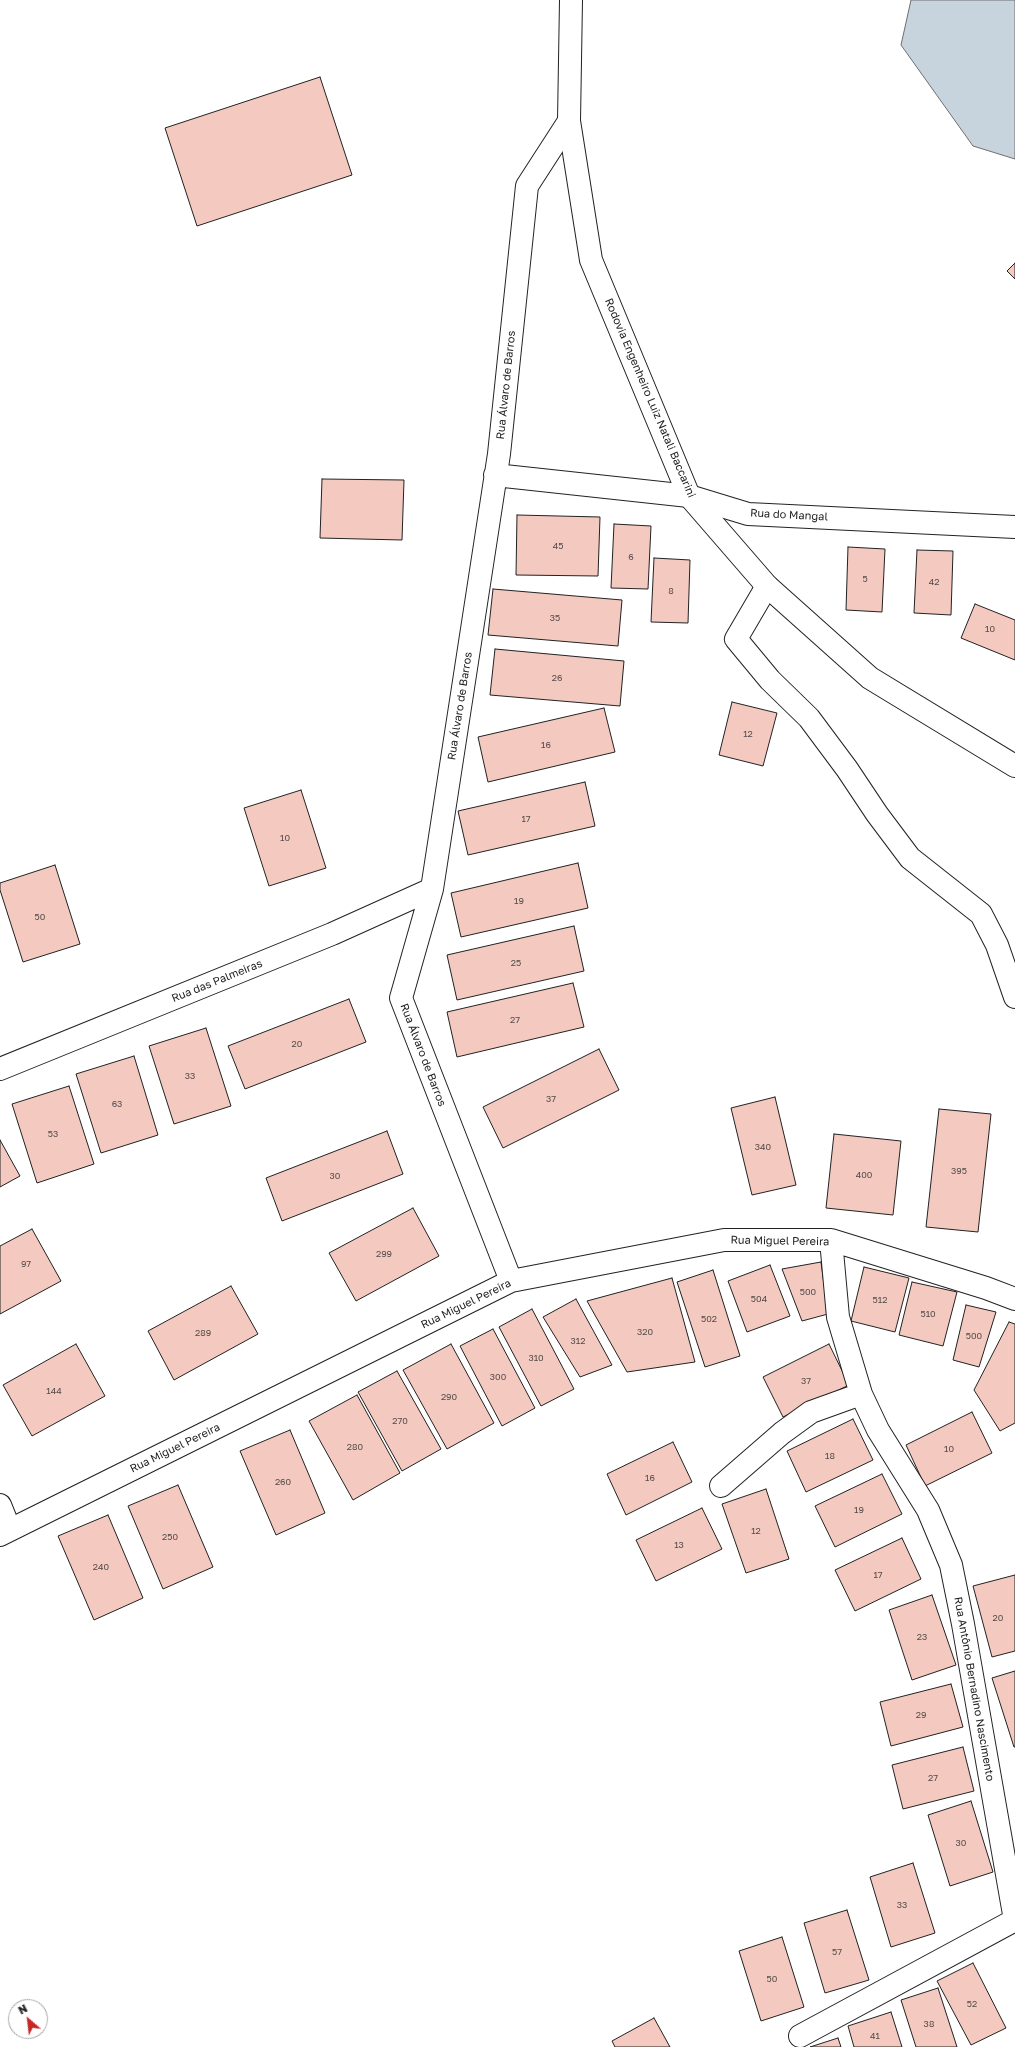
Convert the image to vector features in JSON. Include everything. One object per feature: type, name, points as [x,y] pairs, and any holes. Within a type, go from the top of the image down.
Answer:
[{"type":"street","name":"Rodovia Engenheiro Luiz Natali Baccarini","points":[[571,0],[569,121],[591,260],[689,496],[767,586],[870,678],[1015,766]]},
{"type":"street","name":"Rua Álvaro de Barros","points":[[511,1281],[401,998],[432,889],[495,475],[527,186],[569,121]]},
{"type":"street","name":"Rua do Mangal","points":[[495,475],[689,496],[748,514],[1015,527]]},
{"type":"street","points":[[767,586],[736,639],[770,680],[809,718],[910,858],[981,914],[998,945],[1015,997]]},
{"type":"street","name":"Rua das Palmeiras","points":[[0,1069],[332,934],[432,889]]},
{"type":"street","name":"Rua Miguel Pereira","points":[[5,1533],[511,1281],[724,1240],[831,1240],[1015,1298]]},
{"type":"street","name":"Rua Antônio Bernadino Nascimento","points":[[800,2036],[1015,1920],[964,1624],[951,1565],[928,1510],[878,1430],[861,1394],[838,1317],[831,1240]]},
{"type":"street","points":[[720,1486],[782,1433],[811,1412],[861,1394]]},
{"type":"street","points":[[0,1505],[5,1533]]},
{"type":"shaded area","points":[[911,0],[1015,0],[1015,159],[973,146],[901,45]]},
{"type":"building","points":[[320,77],[352,175],[197,226],[165,128]]},
{"type":"building","points":[[1015,263],[1015,279],[1007,271]]},
{"type":"building","points":[[322,479],[404,480],[402,540],[320,538]]},
{"type":"building","points":[[517,515],[600,517],[598,576],[516,575]]},
{"type":"building","points":[[614,524],[651,526],[648,589],[611,588]]},
{"type":"building","points":[[848,547],[885,549],[882,612],[846,610]]},
{"type":"building","points":[[917,550],[953,551],[951,615],[914,613]]},
{"type":"building","points":[[654,558],[690,560],[688,623],[651,622]]},
{"type":"building","points":[[493,589],[622,600],[618,646],[488,635]]},
{"type":"building","points":[[975,604],[1015,620],[1015,660],[961,638]]},
{"type":"building","points":[[495,649],[624,661],[620,706],[490,695]]},
{"type":"building","points":[[732,702],[777,713],[763,766],[719,755]]},
{"type":"building","points":[[604,708],[615,752],[488,782],[478,737]]},
{"type":"building","points":[[585,782],[595,826],[468,855],[458,811]]},
{"type":"building","points":[[301,790],[326,868],[269,886],[244,808]]},
{"type":"building","points":[[578,863],[588,908],[461,937],[451,893]]},
{"type":"building","points":[[55,865],[80,944],[23,962],[0,890],[0,883]]},
{"type":"building","points":[[574,926],[584,971],[457,1000],[447,955]]},
{"type":"building","points":[[573,983],[584,1027],[457,1057],[447,1012]]},
{"type":"building","points":[[349,999],[366,1042],[245,1089],[228,1046]]},
{"type":"building","points":[[206,1028],[231,1106],[174,1124],[149,1046]]},
{"type":"building","points":[[599,1049],[619,1090],[503,1148],[483,1107]]},
{"type":"building","points":[[134,1056],[158,1135],[101,1153],[76,1074]]},
{"type":"building","points":[[69,1086],[94,1164],[37,1183],[12,1104]]},
{"type":"building","points":[[775,1097],[796,1185],[752,1195],[731,1108]]},
{"type":"building","points":[[939,1109],[991,1114],[978,1232],[926,1227]]},
{"type":"building","points":[[387,1131],[403,1174],[282,1221],[266,1178]]},
{"type":"building","points":[[834,1134],[901,1141],[893,1215],[826,1208]]},
{"type":"building","points":[[0,1140],[20,1176],[0,1187]]},
{"type":"building","points":[[413,1208],[439,1256],[356,1301],[329,1253]]},
{"type":"building","points":[[32,1229],[61,1281],[0,1314],[0,1246]]},
{"type":"building","points":[[821,1262],[828,1314],[802,1321],[782,1269]]},
{"type":"building","points":[[770,1265],[790,1316],[747,1332],[728,1281]]},
{"type":"building","points":[[864,1267],[909,1278],[895,1332],[851,1321]]},
{"type":"building","points":[[713,1270],[740,1356],[705,1367],[677,1282]]},
{"type":"building","points":[[672,1278],[695,1362],[627,1372],[587,1301]]},
{"type":"building","points":[[912,1282],[957,1292],[943,1346],[899,1335]]},
{"type":"building","points":[[231,1286],[258,1334],[174,1380],[148,1331]]},
{"type":"building","points":[[576,1299],[612,1365],[580,1377],[543,1317]]},
{"type":"building","points":[[966,1305],[996,1312],[979,1367],[953,1360]]},
{"type":"building","points":[[532,1309],[574,1389],[541,1406],[499,1327]]},
{"type":"building","points":[[1009,1322],[1015,1324],[1015,1423],[1000,1431],[974,1390]]},
{"type":"building","points":[[493,1329],[535,1408],[502,1426],[460,1346]]},
{"type":"building","points":[[76,1344],[105,1396],[32,1436],[3,1385]]},
{"type":"building","points":[[451,1344],[494,1423],[447,1449],[403,1370]]},
{"type":"building","points":[[829,1344],[849,1385],[783,1417],[763,1377]]},
{"type":"building","points":[[397,1371],[441,1449],[402,1471],[358,1392]]},
{"type":"building","points":[[357,1395],[400,1473],[353,1500],[309,1421]]},
{"type":"building","points":[[972,1412],[992,1453],[925,1486],[906,1445]]},
{"type":"building","points":[[853,1419],[873,1460],[806,1492],[787,1451]]},
{"type":"building","points":[[290,1430],[325,1513],[276,1535],[240,1451]]},
{"type":"building","points":[[673,1442],[692,1482],[626,1515],[607,1474]]},
{"type":"building","points":[[882,1474],[902,1514],[835,1547],[815,1506]]},
{"type":"building","points":[[178,1485],[213,1567],[163,1589],[128,1506]]},
{"type":"building","points":[[766,1489],[789,1559],[746,1573],[722,1504]]},
{"type":"building","points":[[702,1508],[722,1549],[656,1581],[636,1540]]},
{"type":"building","points":[[108,1515],[143,1598],[94,1620],[58,1536]]},
{"type":"building","points":[[902,1538],[921,1579],[855,1611],[835,1570]]},
{"type":"building","points":[[1015,1575],[1015,1651],[992,1657],[973,1586]]},
{"type":"building","points":[[932,1595],[956,1665],[912,1680],[889,1610]]},
{"type":"building","points":[[1015,1671],[1015,1747],[1014,1747],[992,1678]]},
{"type":"building","points":[[951,1684],[963,1727],[891,1746],[880,1702]]},
{"type":"building","points":[[963,1747],[974,1791],[903,1809],[892,1765]]},
{"type":"building","points":[[971,1801],[993,1872],[950,1886],[928,1815]]},
{"type":"building","points":[[913,1863],[935,1933],[891,1947],[870,1877]]},
{"type":"building","points":[[847,1910],[869,1980],[825,1993],[804,1923]]},
{"type":"building","points":[[782,1937],[804,2007],[761,2021],[739,1951]]},
{"type":"building","points":[[973,1963],[1006,2028],[971,2045],[937,1981]]},
{"type":"building","points":[[938,1988],[957,2047],[916,2047],[901,2000]]},
{"type":"building","points":[[891,2012],[902,2047],[854,2047],[848,2026]]},
{"type":"building","points":[[654,2018],[670,2047],[615,2047],[612,2041]]},
{"type":"building","points":[[838,2038],[841,2047],[810,2047]]}]
